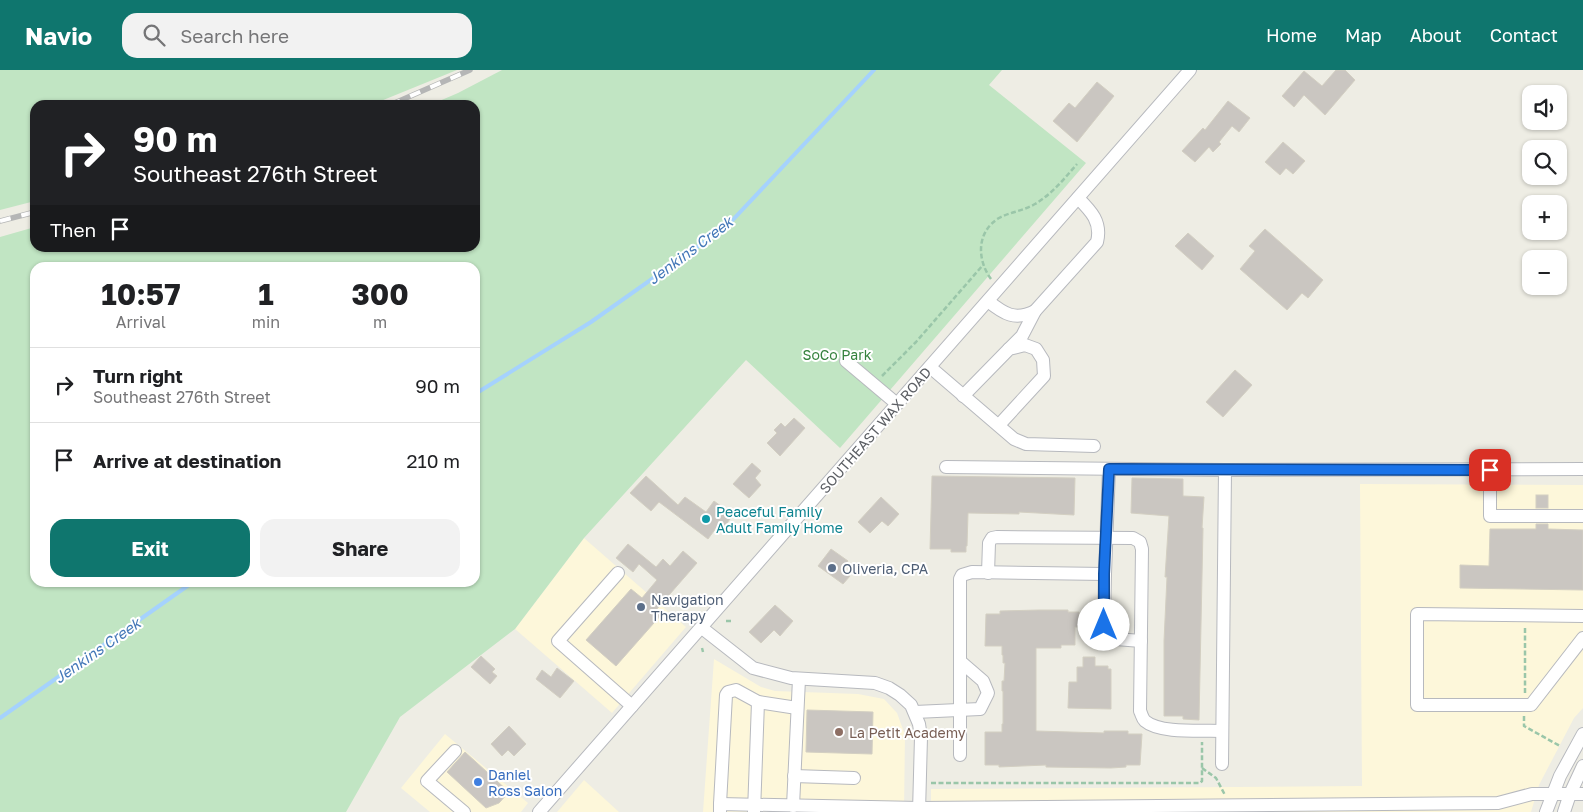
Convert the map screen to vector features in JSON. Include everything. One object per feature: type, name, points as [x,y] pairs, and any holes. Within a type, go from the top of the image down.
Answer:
[{"type":"street","name":"SOUTHEAST WAX ROAD","points":[[543,810],[1078,198],[1186,71]]},
{"type":"street","points":[[963,396],[1022,336],[1035,310],[1097,242],[1099,234],[1098,223],[1094,214],[1078,198]]},
{"type":"street","points":[[988,301],[1003,313],[1014,316],[1025,316],[1035,310]]},
{"type":"street","points":[[999,425],[1044,376],[1043,360],[1036,349],[1025,345],[1009,349]]},
{"type":"street","points":[[846,361],[897,404]]},
{"type":"street","points":[[930,367],[1014,439],[1026,444],[1094,446]]},
{"type":"street","points":[[946,467],[1225,470],[1583,469]]},
{"type":"street","points":[[1109,469],[1104,574],[1104,625],[1108,636],[1116,640],[1141,641]]},
{"type":"street","points":[[1222,764],[1225,470]]},
{"type":"street","points":[[1490,470],[1490,516],[1583,516]]},
{"type":"street","points":[[988,573],[990,542],[992,538],[1106,537],[1133,538],[1140,542],[1142,549],[1140,710],[1143,719],[1151,725],[1161,728],[1222,731]]},
{"type":"street","points":[[618,573],[558,641],[632,706]]},
{"type":"street","points":[[960,755],[960,579],[962,575],[966,573],[1104,574]]},
{"type":"street","points":[[1583,616],[1417,614],[1417,705],[1531,705],[1583,638]]},
{"type":"street","points":[[702,628],[753,668],[799,679],[875,683],[889,688],[913,708],[919,724],[921,737],[919,810]]},
{"type":"street","points":[[913,708],[980,709],[988,693],[983,681],[961,662]]},
{"type":"street","points":[[793,806],[799,679]]},
{"type":"street","points":[[797,708],[758,702],[736,690],[728,692],[726,695],[720,808],[793,806],[919,810],[1161,809],[1225,805],[1498,803],[1532,794],[1583,794]]},
{"type":"street","points":[[754,808],[758,702]]},
{"type":"street","points":[[1546,812],[1560,776],[1583,734]]},
{"type":"street","points":[[455,751],[427,781],[464,812]]},
{"type":"street","points":[[1564,812],[1583,766]]},
{"type":"street","points":[[794,776],[854,778]]},
{"type":"path","points":[[1000,287],[990,278],[981,257],[981,239],[988,227],[1000,218],[1025,210],[1043,199],[1060,184],[1077,164]]},
{"type":"path","points":[[873,384],[912,346],[983,265]]},
{"type":"path","points":[[702,648],[703,652]]},
{"type":"path","points":[[931,783],[1200,784],[1202,781],[1202,736]]},
{"type":"path","points":[[1202,768],[1216,778],[1225,795],[1225,805]]},
{"type":"shaded area","points":[[1360,484],[1583,485],[1583,708],[1574,718],[1539,785],[1531,812],[931,812],[931,789],[1362,786]]},
{"type":"shaded area","points":[[584,538],[686,627],[612,713],[515,629]]},
{"type":"shaded area","points":[[714,659],[761,687],[775,691],[858,694],[884,699],[897,713],[905,735],[904,812],[703,812]]},
{"type":"shaded area","points":[[445,734],[528,803],[521,812],[430,812],[401,788]]},
{"type":"shaded area","points":[[584,780],[619,812],[557,812]]},
{"type":"green space","points":[[0,70],[457,70],[383,100],[30,100],[30,202],[0,210]]},
{"type":"green space","name":"SoCo Park","points":[[502,70],[1002,70],[989,85],[1086,163],[840,448],[746,360],[584,538],[515,629],[400,717],[346,812],[0,812],[0,237],[30,228],[30,252],[480,252],[480,100],[442,100]]},
{"type":"building","points":[[1336,70],[1345,70],[1355,80],[1325,115],[1304,95],[1294,107],[1282,96],[1304,71],[1322,86]]},
{"type":"building","points":[[1097,82],[1114,96],[1077,142],[1053,121],[1069,103],[1075,108]]},
{"type":"building","points":[[1228,101],[1250,118],[1239,132],[1232,126],[1219,142],[1221,144],[1213,152],[1209,147],[1195,162],[1182,151],[1203,128],[1205,130]]},
{"type":"building","points":[[1283,142],[1305,161],[1293,174],[1286,168],[1280,175],[1265,162]]},
{"type":"building","points":[[1265,229],[1323,280],[1308,298],[1302,293],[1287,310],[1240,269],[1255,251],[1249,246]]},
{"type":"building","points":[[1188,233],[1214,256],[1202,270],[1175,246]]},
{"type":"building","points":[[1235,370],[1252,385],[1223,417],[1206,402]]},
{"type":"building","points":[[794,418],[805,428],[780,456],[767,443],[777,433],[774,430],[781,423],[785,427]]},
{"type":"building","points":[[752,463],[761,471],[755,478],[761,485],[749,498],[733,484]]},
{"type":"building","name":"Peaceful Family Adult Family Home","points":[[646,476],[678,505],[685,497],[706,512],[714,501],[733,515],[724,527],[719,524],[708,539],[659,502],[651,511],[630,493]]},
{"type":"building","points":[[932,476],[1075,478],[1074,515],[1019,512],[1019,514],[968,513],[966,552],[951,552],[951,549],[930,549]]},
{"type":"building","points":[[1132,478],[1183,479],[1183,496],[1204,497],[1199,720],[1183,719],[1183,716],[1164,716],[1164,641],[1167,577],[1165,577],[1169,516],[1131,513]]},
{"type":"building","points":[[1536,495],[1548,495],[1548,508],[1536,508]]},
{"type":"building","points":[[881,497],[899,514],[888,526],[882,521],[870,533],[858,522]]},
{"type":"building","points":[[1536,524],[1548,524],[1548,529],[1583,530],[1583,590],[1460,588],[1460,565],[1489,566],[1490,529],[1536,529]]},
{"type":"building","points":[[628,544],[656,567],[663,559],[670,566],[683,551],[697,563],[656,610],[661,615],[616,666],[586,640],[631,589],[642,598],[657,580],[639,564],[633,572],[616,558]]},
{"type":"building","name":"Oliveria, CPA","points":[[831,549],[848,561],[841,570],[850,576],[843,584],[818,566]]},
{"type":"building","points":[[775,605],[793,621],[780,636],[774,630],[761,643],[749,632]]},
{"type":"building","points":[[1000,611],[1079,612],[1079,627],[1075,627],[1075,645],[1061,645],[1061,648],[1036,648],[1036,731],[1104,733],[1104,731],[1128,731],[1128,734],[1142,734],[1140,765],[1111,768],[1046,767],[1046,765],[999,767],[999,765],[985,765],[985,732],[1002,732],[1002,681],[1004,681],[1005,663],[1003,663],[1002,646],[985,646],[986,614],[1000,614]]},
{"type":"building","points":[[481,656],[495,669],[492,672],[497,676],[490,684],[471,667]]},
{"type":"building","points":[[1083,657],[1095,657],[1095,666],[1108,666],[1108,669],[1111,669],[1111,709],[1068,708],[1069,682],[1077,682],[1077,667],[1083,667]]},
{"type":"building","points":[[557,668],[574,681],[560,698],[536,679],[542,670],[551,677]]},
{"type":"building","name":"La Petit Academy","points":[[807,710],[873,712],[872,754],[806,752]]},
{"type":"building","points":[[509,726],[526,744],[514,756],[508,750],[502,756],[491,744]]},
{"type":"building","name":"Daniel Ross Salon","points":[[465,752],[509,792],[499,803],[486,808],[447,772]]},
{"type":"waterway","name":"Jenkins Creek","points":[[480,391],[591,322],[727,226],[874,70]]},
{"type":"waterway","name":"Jenkins Creek","points":[[0,718],[186,587]]},
{"type":"railway","points":[[401,100],[470,70]]},
{"type":"railway","points":[[0,221],[30,213]]},
{"type":"place","name":"Peaceful Family Adult Family Home","points":[[706,519]]},
{"type":"place","name":"Oliveria, CPA","points":[[832,568]]},
{"type":"place","name":"Navigation Therapy","points":[[641,607]]},
{"type":"place","name":"La Petit Academy","points":[[839,732]]},
{"type":"place","name":"Daniel Ross Salon","points":[[478,782]]},
{"type":"route","points":[[1104,625],[1104,574],[1109,469],[1490,470]]}]
